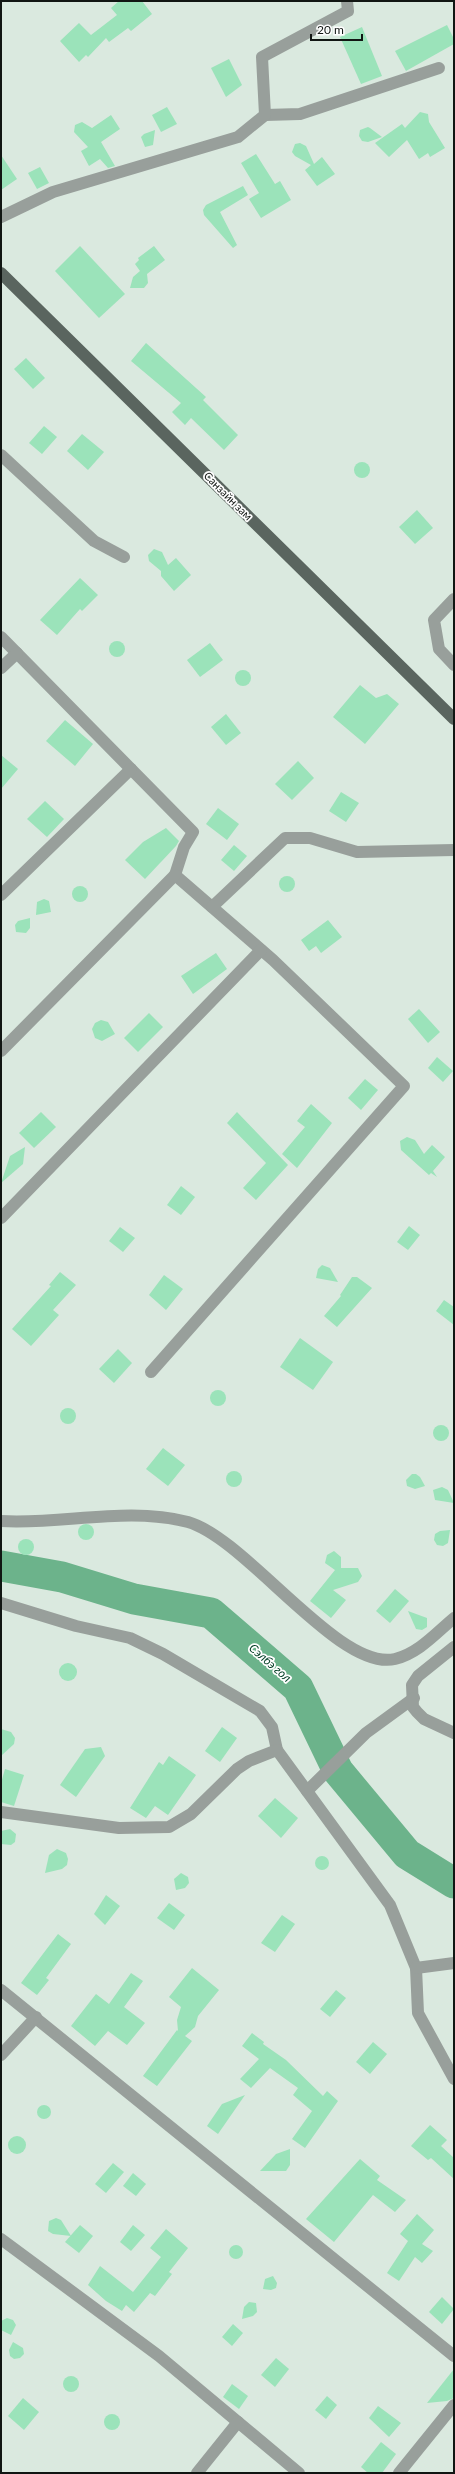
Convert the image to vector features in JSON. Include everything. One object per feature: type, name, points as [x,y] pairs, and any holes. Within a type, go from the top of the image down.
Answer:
[{"type":"main road","name":"Санзайн зам","points":[[1,273],[454,719]]},
{"type":"street","points":[[265,115],[262,57],[348,11],[347,1]]},
{"type":"street","points":[[1,218],[53,192],[238,137],[265,115],[300,114],[439,68]]},
{"type":"street","points":[[1,455],[94,541],[124,557]]},
{"type":"street","points":[[454,599],[434,620],[438,649],[454,664]]},
{"type":"street","points":[[1,637],[193,832],[184,847],[175,874],[1,1051]]},
{"type":"street","points":[[1,668],[17,653]]},
{"type":"street","points":[[1,895],[131,769]]},
{"type":"street","points":[[212,907],[285,838],[310,838],[357,852],[454,850]]},
{"type":"street","points":[[151,1372],[404,1086],[261,950],[175,874]]},
{"type":"street","points":[[1,1218],[261,950]]},
{"type":"street","points":[[1,1521],[148,1517],[176,1520],[194,1525],[222,1541],[331,1633],[357,1651],[381,1660],[394,1659],[418,1649],[454,1618]]},
{"type":"street","points":[[1,1603],[76,1626],[130,1638],[163,1654],[260,1711],[272,1727],[277,1750],[390,1905],[416,1968],[418,2013],[454,2079]]},
{"type":"street","points":[[454,1647],[418,1676],[412,1685],[414,1698],[413,1707],[424,1719],[454,1734]]},
{"type":"street","points":[[307,1791],[366,1733],[414,1698]]},
{"type":"street","points":[[1,1812],[119,1828],[169,1827],[191,1814],[238,1769],[249,1761],[277,1750]]},
{"type":"street","points":[[416,1968],[454,1963]]},
{"type":"street","points":[[1,1990],[454,2356]]},
{"type":"street","points":[[1,2055],[36,2017]]},
{"type":"street","points":[[1,2239],[159,2356],[299,2473]]},
{"type":"street","points":[[399,2473],[454,2405]]},
{"type":"street","points":[[197,2473],[238,2422]]},
{"type":"building","points":[[119,1],[142,1],[152,14],[131,31],[128,28],[109,42],[106,38],[88,57],[86,55],[79,62],[60,41],[79,23],[91,35],[117,15],[111,8]]},
{"type":"building","points":[[447,25],[454,39],[454,44],[406,71],[395,51]]},
{"type":"building","points":[[362,27],[382,76],[361,84],[340,37]]},
{"type":"building","points":[[229,59],[242,85],[226,97],[211,68]]},
{"type":"building","points":[[167,107],[177,124],[161,132],[152,115]]},
{"type":"building","points":[[420,112],[428,114],[429,122],[445,148],[430,157],[428,153],[419,159],[407,140],[389,157],[375,143],[402,124],[405,128]]},
{"type":"building","points":[[111,115],[120,129],[101,142],[115,166],[108,168],[100,159],[89,166],[81,151],[88,147],[74,132],[75,125],[82,122],[92,128]]},
{"type":"building","points":[[368,127],[382,137],[368,142],[362,141],[359,136],[360,130]]},
{"type":"building","points":[[155,130],[153,145],[145,147],[141,137],[144,134]]},
{"type":"building","points":[[300,143],[306,146],[314,164],[322,157],[335,174],[317,186],[305,170],[311,165],[295,156],[292,152],[295,144]]},
{"type":"building","points":[[256,154],[275,184],[280,181],[291,200],[261,218],[249,199],[259,193],[241,163]]},
{"type":"building","points":[[1,155],[17,179],[1,190]]},
{"type":"building","points":[[40,167],[49,183],[37,189],[28,173]]},
{"type":"building","points":[[243,186],[248,195],[220,212],[237,245],[233,248],[204,215],[203,210],[206,205]]},
{"type":"building","points":[[80,246],[125,294],[99,318],[55,271]]},
{"type":"building","points":[[154,246],[165,260],[147,274],[148,283],[144,288],[130,288],[133,277],[140,271],[135,264],[139,260],[138,258]]},
{"type":"building","points":[[146,343],[206,397],[203,400],[238,435],[224,450],[191,418],[185,425],[172,412],[181,403],[131,361]]},
{"type":"building","points":[[26,358],[45,378],[33,389],[14,369]]},
{"type":"building","points":[[44,426],[57,437],[42,454],[29,443]]},
{"type":"building","points":[[82,434],[104,452],[88,470],[67,451]]},
{"type":"building","points":[[362,462],[369,467],[370,470],[365,477],[362,478],[355,473],[354,470],[359,463]]},
{"type":"building","points":[[417,510],[433,528],[415,544],[399,527]]},
{"type":"building","points":[[154,549],[162,552],[168,565],[176,558],[191,575],[174,591],[161,576],[161,571],[149,561],[148,555]]},
{"type":"building","points":[[80,578],[98,595],[82,611],[80,609],[57,635],[40,620]]},
{"type":"building","points":[[117,641],[124,646],[125,649],[120,656],[117,657],[110,652],[109,649],[114,642]]},
{"type":"building","points":[[210,643],[223,660],[200,677],[187,660]]},
{"type":"building","points":[[243,670],[249,672],[251,678],[249,684],[243,686],[237,684],[235,678],[237,672]]},
{"type":"building","points":[[360,685],[376,698],[387,694],[399,704],[365,744],[333,717]]},
{"type":"building","points":[[226,714],[241,733],[226,745],[211,727]]},
{"type":"building","points":[[65,720],[93,744],[75,766],[46,741]]},
{"type":"building","points":[[1,755],[18,769],[1,789]]},
{"type":"building","points":[[298,761],[314,778],[292,800],[275,784]]},
{"type":"building","points":[[341,792],[359,803],[346,822],[329,811]]},
{"type":"building","points":[[45,801],[64,819],[47,837],[27,819]]},
{"type":"building","points":[[218,808],[239,824],[227,840],[206,824]]},
{"type":"building","points":[[166,828],[179,841],[145,879],[125,860],[143,842]]},
{"type":"building","points":[[234,845],[247,856],[234,871],[221,860]]},
{"type":"building","points":[[287,876],[294,881],[295,884],[290,891],[287,892],[280,887],[279,884],[284,877]]},
{"type":"building","points":[[80,886],[87,891],[88,894],[83,901],[80,902],[73,897],[72,894],[77,887]]},
{"type":"building","points":[[44,899],[49,901],[51,912],[36,915],[37,902]]},
{"type":"building","points":[[30,918],[30,928],[26,933],[16,932],[15,925],[18,921]]},
{"type":"building","points":[[328,920],[342,937],[321,953],[316,946],[309,951],[301,940]]},
{"type":"building","points":[[216,953],[227,969],[193,994],[181,976]]},
{"type":"building","points":[[419,1009],[440,1032],[428,1043],[408,1019]]},
{"type":"building","points":[[149,1013],[163,1027],[138,1052],[124,1038]]},
{"type":"building","points":[[101,1020],[108,1022],[115,1034],[102,1041],[95,1038],[92,1029],[95,1023]]},
{"type":"building","points":[[437,1057],[453,1071],[443,1082],[428,1068]]},
{"type":"building","points":[[365,1079],[378,1090],[361,1110],[348,1098]]},
{"type":"building","points":[[311,1104],[332,1123],[297,1168],[282,1154],[305,1127],[297,1121]]},
{"type":"building","points":[[41,1112],[56,1127],[34,1148],[19,1133]]},
{"type":"building","points":[[237,1112],[288,1165],[256,1200],[243,1188],[266,1163],[227,1123]]},
{"type":"building","points":[[407,1137],[415,1140],[424,1154],[432,1145],[445,1157],[433,1171],[437,1177],[431,1173],[429,1175],[401,1150],[400,1141]]},
{"type":"building","points":[[25,1147],[23,1164],[1,1183],[10,1156]]},
{"type":"building","points":[[181,1186],[195,1197],[181,1215],[167,1205]]},
{"type":"building","points":[[409,1226],[420,1235],[408,1250],[397,1242]]},
{"type":"building","points":[[120,1227],[135,1238],[123,1252],[109,1241]]},
{"type":"building","points":[[322,1265],[330,1268],[338,1282],[316,1278],[318,1269]]},
{"type":"building","points":[[60,1272],[76,1285],[53,1310],[59,1315],[31,1346],[12,1329],[51,1286],[49,1285]]},
{"type":"building","points":[[164,1275],[183,1289],[166,1310],[149,1295]]},
{"type":"building","points":[[352,1277],[357,1277],[372,1288],[337,1327],[324,1316],[341,1296],[340,1295]]},
{"type":"building","points":[[444,1300],[454,1307],[454,1325],[436,1311]]},
{"type":"building","points":[[300,1338],[333,1362],[313,1390],[280,1367]]},
{"type":"building","points":[[118,1349],[132,1363],[114,1383],[99,1369]]},
{"type":"building","points":[[218,1390],[225,1395],[226,1398],[221,1405],[218,1406],[211,1401],[210,1398],[215,1391]]},
{"type":"building","points":[[68,1408],[75,1413],[76,1416],[71,1423],[68,1424],[61,1419],[60,1416],[65,1409]]},
{"type":"building","points":[[441,1425],[448,1430],[449,1433],[444,1440],[441,1441],[434,1436],[433,1433],[438,1426]]},
{"type":"building","points":[[163,1448],[185,1465],[168,1486],[146,1469]]},
{"type":"building","points":[[234,1471],[241,1476],[242,1479],[237,1486],[234,1487],[227,1482],[226,1479],[231,1472]]},
{"type":"building","points":[[412,1474],[416,1474],[420,1477],[425,1486],[415,1489],[407,1486],[406,1480]]},
{"type":"building","points":[[442,1487],[448,1490],[454,1503],[435,1500],[433,1490]]},
{"type":"building","points":[[86,1524],[93,1529],[94,1532],[89,1539],[86,1540],[79,1535],[78,1532],[83,1525]]},
{"type":"building","points":[[450,1530],[448,1543],[443,1546],[437,1545],[434,1540],[435,1534],[440,1531]]},
{"type":"building","points":[[26,1539],[33,1544],[34,1547],[29,1554],[26,1555],[19,1550],[18,1547],[23,1540]]},
{"type":"building","points":[[334,1551],[341,1557],[341,1568],[358,1568],[362,1576],[358,1582],[333,1590],[346,1600],[331,1618],[310,1601],[335,1570],[325,1563],[327,1555]]},
{"type":"building","points":[[395,1589],[409,1601],[390,1623],[376,1611]]},
{"type":"building","points":[[408,1611],[427,1618],[427,1627],[422,1630],[416,1629]]},
{"type":"building","points":[[64,1663],[72,1663],[77,1668],[75,1679],[72,1681],[64,1681],[59,1676],[59,1668]]},
{"type":"building","points":[[222,1727],[237,1738],[220,1762],[205,1751]]},
{"type":"building","points":[[1,1729],[11,1732],[15,1738],[14,1744],[1,1756]]},
{"type":"building","points":[[101,1747],[105,1756],[76,1797],[60,1785],[85,1749]]},
{"type":"building","points":[[169,1756],[196,1775],[168,1815],[155,1806],[146,1818],[130,1808],[159,1762],[163,1765]]},
{"type":"building","points":[[5,1769],[24,1775],[14,1806],[1,1802],[1,1783]]},
{"type":"building","points":[[275,1798],[298,1818],[281,1838],[258,1816]]},
{"type":"building","points":[[10,1829],[16,1834],[15,1842],[11,1845],[1,1844],[1,1831]]},
{"type":"building","points":[[57,1849],[66,1853],[68,1859],[67,1865],[62,1869],[45,1873],[49,1855]]},
{"type":"building","points":[[322,1856],[327,1858],[329,1863],[327,1868],[322,1870],[317,1868],[315,1863],[317,1858]]},
{"type":"building","points":[[181,1873],[188,1877],[189,1883],[185,1888],[176,1890],[174,1879]]},
{"type":"building","points":[[106,1895],[120,1906],[105,1925],[94,1914]]},
{"type":"building","points":[[169,1903],[185,1915],[174,1930],[157,1918]]},
{"type":"building","points":[[282,1915],[295,1924],[275,1952],[261,1943]]},
{"type":"building","points":[[58,1934],[71,1944],[46,1978],[49,1980],[37,1995],[21,1983]]},
{"type":"building","points":[[192,1968],[219,1990],[198,2016],[195,2027],[185,2036],[192,2041],[157,2086],[143,2076],[177,2030],[178,2031],[177,2020],[181,2007],[169,1997]]},
{"type":"building","points":[[131,1973],[143,1981],[124,2007],[145,2023],[127,2045],[108,2031],[95,2046],[71,2026],[96,1994],[109,2004]]},
{"type":"building","points":[[336,1990],[346,1998],[330,2017],[320,2009]]},
{"type":"building","points":[[252,2033],[264,2042],[263,2044],[286,2060],[323,2096],[327,2091],[338,2101],[305,2148],[292,2139],[312,2111],[293,2095],[298,2088],[270,2068],[251,2088],[240,2079],[259,2059],[242,2046]]},
{"type":"building","points":[[373,2042],[387,2054],[370,2074],[356,2062]]},
{"type":"building","points":[[245,2095],[218,2134],[207,2126],[222,2104]]},
{"type":"building","points":[[41,2105],[47,2105],[51,2109],[51,2115],[47,2119],[41,2119],[37,2115],[37,2109]]},
{"type":"building","points":[[430,2125],[447,2140],[441,2146],[454,2158],[454,2179],[431,2158],[428,2160],[411,2146]]},
{"type":"building","points":[[17,2136],[23,2139],[26,2145],[23,2151],[17,2154],[11,2151],[8,2145],[11,2139]]},
{"type":"building","points":[[290,2149],[290,2165],[286,2171],[260,2171],[276,2154]]},
{"type":"building","points":[[360,2159],[380,2176],[377,2180],[406,2200],[395,2212],[373,2195],[334,2242],[306,2219]]},
{"type":"building","points":[[113,2163],[124,2172],[106,2193],[95,2184]]},
{"type":"building","points":[[133,2173],[146,2184],[136,2196],[123,2186]]},
{"type":"building","points":[[417,2214],[434,2230],[422,2244],[433,2251],[422,2263],[415,2257],[399,2281],[387,2273],[408,2241],[400,2234]]},
{"type":"building","points":[[56,2218],[61,2220],[71,2236],[53,2234],[48,2231],[49,2221]]},
{"type":"building","points":[[80,2225],[93,2236],[79,2253],[65,2242]]},
{"type":"building","points":[[133,2225],[145,2235],[131,2251],[120,2242]]},
{"type":"building","points":[[166,2229],[188,2248],[169,2272],[172,2274],[155,2296],[150,2293],[134,2312],[126,2305],[122,2311],[106,2301],[88,2285],[100,2266],[133,2292],[161,2257],[150,2248]]},
{"type":"building","points":[[233,2245],[239,2245],[243,2249],[243,2255],[239,2259],[233,2259],[229,2255],[229,2249]]},
{"type":"building","points":[[273,2276],[277,2283],[276,2288],[271,2290],[263,2289],[265,2279]]},
{"type":"building","points":[[442,2297],[454,2309],[442,2324],[429,2312]]},
{"type":"building","points":[[249,2302],[256,2303],[257,2312],[253,2316],[242,2319],[244,2307]]},
{"type":"building","points":[[7,2318],[13,2320],[16,2325],[11,2335],[1,2330],[1,2321]]},
{"type":"building","points":[[233,2324],[243,2333],[232,2346],[222,2337]]},
{"type":"building","points":[[13,2342],[23,2348],[24,2354],[20,2358],[14,2359],[10,2356],[9,2350]]},
{"type":"building","points":[[276,2358],[289,2369],[275,2387],[261,2375]]},
{"type":"building","points":[[454,2369],[454,2398],[447,2401],[427,2403]]},
{"type":"building","points":[[71,2376],[78,2381],[79,2384],[74,2391],[71,2392],[64,2387],[63,2384],[68,2377]]},
{"type":"building","points":[[232,2384],[248,2396],[239,2409],[223,2397]]},
{"type":"building","points":[[327,2396],[337,2405],[326,2419],[315,2410]]},
{"type":"building","points":[[23,2398],[39,2412],[24,2430],[8,2416]]},
{"type":"building","points":[[378,2406],[401,2423],[389,2437],[369,2418]]},
{"type":"building","points":[[112,2414],[119,2419],[120,2422],[115,2429],[112,2430],[105,2425],[104,2422],[109,2415]]},
{"type":"building","points":[[381,2442],[396,2454],[382,2473],[368,2473],[361,2467]]},
{"type":"waterway","name":"Сэлбэ гол","points":[[1,1566],[62,1577],[134,1599],[211,1613],[298,1688],[338,1771],[407,1854],[454,1883]]}]
